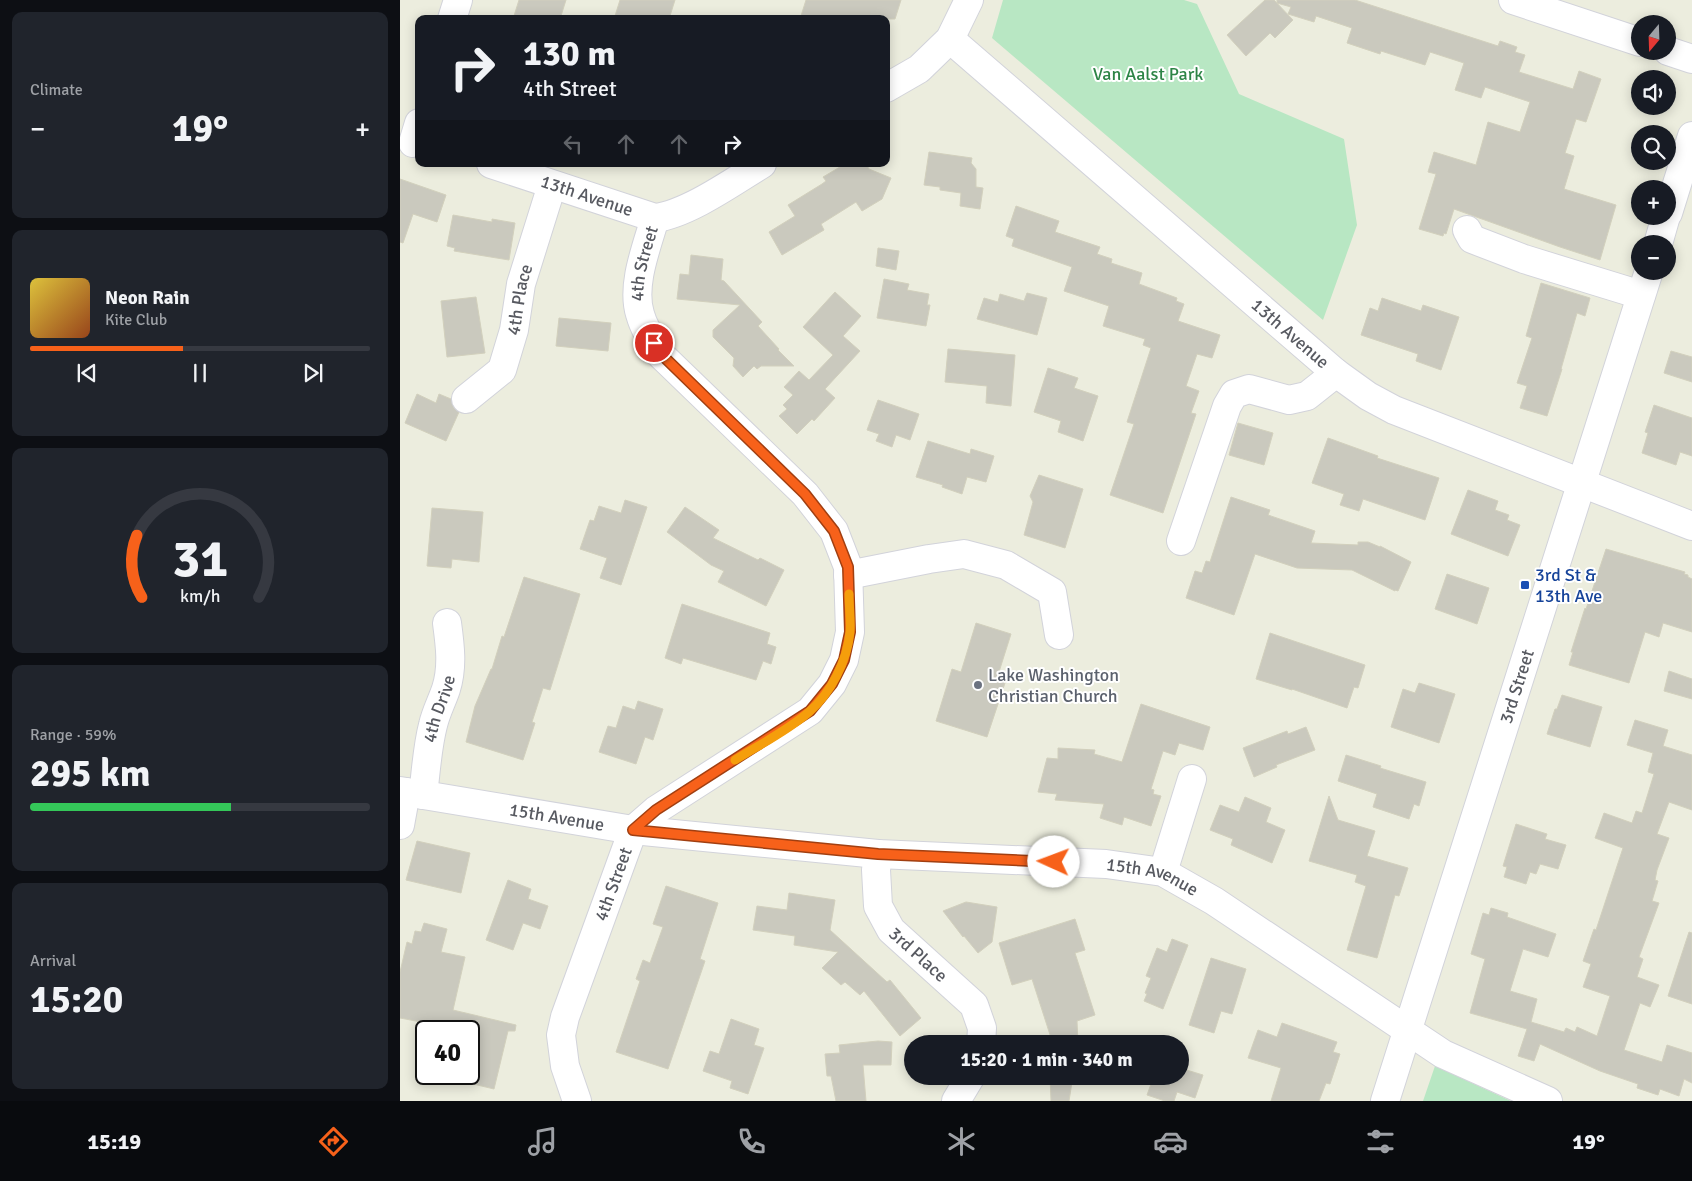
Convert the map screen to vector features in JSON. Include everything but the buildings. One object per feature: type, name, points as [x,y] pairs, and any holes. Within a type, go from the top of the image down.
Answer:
[{"type":"street","points":[[453,15],[458,0]]},
{"type":"street","points":[[890,86],[919,69],[950,39],[969,0]]},
{"type":"street","points":[[1513,0],[1631,39]]},
{"type":"street","name":"13th Avenue","points":[[950,39],[1336,373],[1368,396],[1394,410],[1692,526]]},
{"type":"street","points":[[1676,54],[1692,59]]},
{"type":"street","points":[[1676,187],[1692,136]]},
{"type":"street","name":"13th Avenue","points":[[500,167],[655,218]]},
{"type":"street","name":"4th Street","points":[[577,1101],[564,1066],[561,1035],[565,1017],[633,830],[656,810],[810,711],[832,684],[844,660],[850,632],[848,567],[834,531],[805,494],[662,355],[647,331],[639,312],[638,277],[655,218],[665,217],[704,199],[757,167]]},
{"type":"street","name":"4th Place","points":[[466,400],[502,370],[514,330],[521,284],[552,185]]},
{"type":"street","points":[[1467,230],[1472,239],[1524,259],[1645,283]]},
{"type":"street","name":"3rd Street","points":[[1385,1101],[1645,283]]},
{"type":"street","points":[[1181,541],[1227,406],[1234,394],[1249,389],[1289,400],[1307,396],[1336,373]]},
{"type":"street","points":[[848,575],[964,554],[1006,565],[1052,592],[1060,634]]},
{"type":"street","name":"4th Drive","points":[[400,825],[437,709],[446,690],[450,673],[450,647],[447,623]]},
{"type":"street","points":[[1163,872],[1192,779]]},
{"type":"street","name":"15th Avenue","points":[[410,793],[633,830],[878,854],[1106,864],[1163,872],[1214,901],[1443,1054],[1548,1101]]},
{"type":"street","name":"3rd Place","points":[[878,854],[876,870],[878,906],[891,930],[974,1005],[982,1028],[982,1035]]},
{"type":"street","points":[[956,1101],[966,1085]]},
{"type":"green space","name":"Van Aalst Park","points":[[1003,0],[1184,0],[1197,4],[1239,94],[1344,139],[1357,225],[1323,320],[992,38]]},
{"type":"green space","points":[[1435,1066],[1511,1101],[1423,1101]]},
{"type":"slow traffic","points":[[735,760],[796,722],[810,711],[832,684],[844,660],[850,632],[849,594]]},
{"type":"place","name":"3rd St & 13th Ave","points":[[1525,585]]},
{"type":"place","name":"Lake Washington Christian Church","points":[[978,685]]},
{"type":"route","points":[[654,343],[662,355],[805,494],[834,531],[848,567],[850,632],[844,660],[832,684],[810,711],[796,722],[656,810],[633,830],[878,854],[1054,862]]}]
